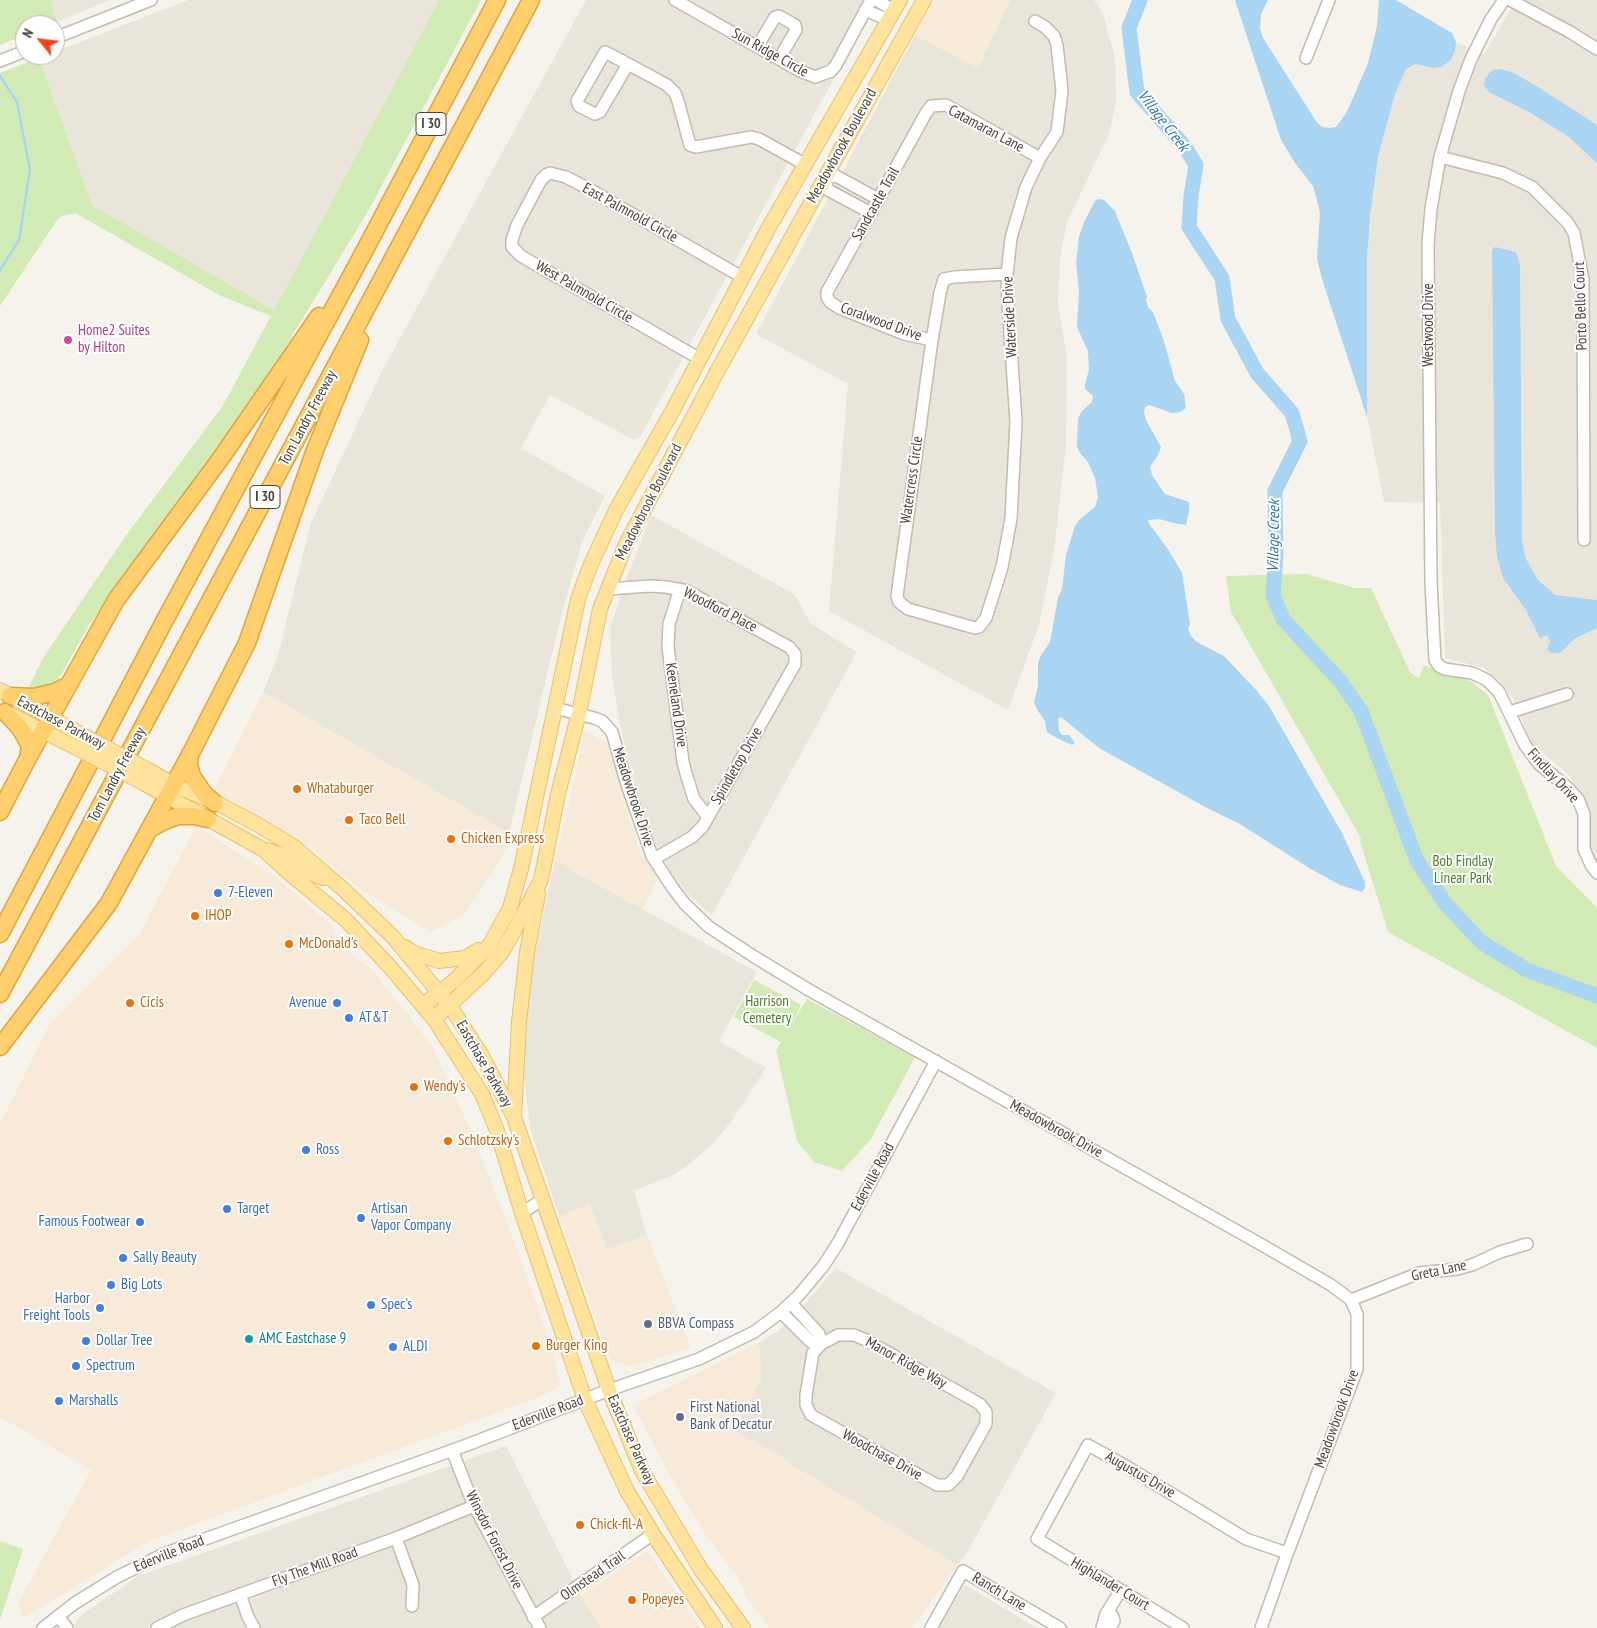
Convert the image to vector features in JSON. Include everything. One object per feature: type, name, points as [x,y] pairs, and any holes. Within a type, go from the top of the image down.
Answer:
[{"type":"highway","name":"Tom Landry Freeway","points":[[0,934],[166,618],[366,248],[497,0]]},
{"type":"highway","name":"Tom Landry Freeway","points":[[0,994],[531,0]]},
{"type":"highway","points":[[0,812],[67,686],[116,600],[221,458],[366,248]]},
{"type":"highway","points":[[0,1047],[109,903],[171,791],[247,643],[315,450],[391,264]]},
{"type":"highway","points":[[28,758],[30,746],[4,702],[55,692],[67,686]]},
{"type":"highway","points":[[190,754],[189,765],[192,776],[205,794],[215,802]]},
{"type":"highway","points":[[150,829],[178,816],[194,816],[208,819]]},
{"type":"main road","name":"Meadowbrook Boulevard","points":[[423,1005],[455,980],[489,946],[510,908],[521,869],[578,599],[584,581],[616,510],[673,410],[742,277],[900,0]]},
{"type":"main road","name":"Meadowbrook Boulevard","points":[[434,1019],[483,974],[502,952],[541,880],[558,794],[579,713],[600,609],[626,544],[719,368],[924,0]]},
{"type":"main road","points":[[806,165],[824,178]]},
{"type":"main road","points":[[700,359],[719,368]]},
{"type":"main road","points":[[584,581],[607,588]]},
{"type":"main road","name":"Eastchase Parkway","points":[[4,702],[47,723],[171,791],[208,819],[264,850],[346,920],[390,967],[434,1019],[482,1094],[496,1128],[522,1213],[585,1400],[628,1492],[653,1534],[716,1628]]},
{"type":"main road","name":"Eastchase Parkway","points":[[171,791],[215,802],[268,830],[293,846],[393,937],[450,1006],[481,1054],[514,1117],[609,1390],[642,1471],[708,1578],[743,1628]]},
{"type":"main road","points":[[264,850],[293,859],[302,854]]},
{"type":"main road","points":[[289,873],[294,868],[298,868],[320,878],[331,879]]},
{"type":"main road","points":[[514,1117],[519,1022],[527,952],[541,880]]},
{"type":"main road","points":[[393,937],[414,953],[439,961],[465,958],[493,940]]},
{"type":"main road","points":[[690,1589],[708,1578]]},
{"type":"street","name":"Sun Ridge Circle","points":[[675,0],[779,60],[815,77],[830,72],[836,64],[868,5],[884,18],[892,15]]},
{"type":"street","points":[[876,0],[890,8],[892,15]]},
{"type":"street","points":[[1306,58],[1329,0]]},
{"type":"street","name":"Westwood Drive","points":[[1437,664],[1434,650],[1431,583],[1428,244],[1431,209],[1440,157],[1459,91],[1471,59],[1491,19],[1504,0]]},
{"type":"street","points":[[1510,0],[1570,32],[1597,49]]},
{"type":"street","points":[[65,34],[144,1]]},
{"type":"street","points":[[757,47],[775,17],[779,16],[795,25],[796,30],[779,60]]},
{"type":"street","name":"Waterside Drive","points":[[977,628],[986,618],[1002,567],[1011,519],[1016,422],[1007,274],[1011,238],[1026,187],[1040,158],[1057,132],[1062,92],[1057,45],[1054,36],[1045,26],[1035,21]]},
{"type":"street","points":[[628,64],[600,112],[595,114],[579,106],[577,101],[605,52],[628,64],[666,85],[675,93],[690,145],[696,147],[752,137],[806,165]]},
{"type":"street","points":[[0,61],[15,54]]},
{"type":"street","name":"Catamaran Lane","points":[[931,106],[946,105],[1040,158]]},
{"type":"street","name":"Sandcastle Trail","points":[[830,302],[827,292],[931,106]]},
{"type":"street","name":"Porto Bello Court","points":[[1440,157],[1503,172],[1532,187],[1568,223],[1574,233],[1583,280],[1584,540]]},
{"type":"street","name":"East Palmnold Circle","points":[[528,204],[546,175],[550,173],[566,177],[742,277]]},
{"type":"street","points":[[871,213],[828,190],[824,178],[836,176],[878,199]]},
{"type":"street","name":"West Palmnold Circle","points":[[528,204],[517,225],[512,240],[512,247],[515,251],[700,359]]},
{"type":"street","name":"Watercress Circle","points":[[977,628],[908,609],[899,602],[897,596],[932,340],[944,279],[1007,274]]},
{"type":"street","name":"Coralwood Drive","points":[[830,302],[839,308],[904,334],[932,340]]},
{"type":"street","name":"Woodford Place","points":[[607,588],[650,586],[680,589],[694,593],[789,647],[795,654]]},
{"type":"street","name":"Keeneland Drive","points":[[680,589],[669,624],[668,647],[685,769],[694,798],[708,817]]},
{"type":"street","name":"Spindletop Drive","points":[[654,859],[692,837],[703,826],[795,664],[795,654]]},
{"type":"street","name":"Findlay Drive","points":[[1437,664],[1445,668],[1472,673],[1487,680],[1499,692],[1525,746],[1540,764],[1568,788],[1578,800],[1584,814],[1584,849],[1597,873]]},
{"type":"street","points":[[1510,712],[1567,694]]},
{"type":"street","name":"Meadowbrook Drive","points":[[555,708],[579,713],[602,721],[612,732],[639,820],[654,859],[672,888],[685,904],[709,927],[752,956],[809,990],[1308,1271],[1332,1285],[1351,1300],[1357,1314],[1356,1369],[1261,1628]]},
{"type":"street","name":"Ederville Road","points":[[43,1628],[75,1603],[117,1577],[166,1553],[452,1450],[609,1390],[699,1359],[754,1332],[782,1312],[812,1281],[838,1243],[936,1061]]},
{"type":"street","points":[[522,1213],[543,1199]]},
{"type":"street","name":"Greta Lane","points":[[1351,1300],[1419,1273],[1457,1269],[1472,1265],[1500,1252],[1527,1244]]},
{"type":"street","points":[[782,1312],[810,1342],[821,1344],[819,1334],[791,1303]]},
{"type":"street","points":[[795,1326],[805,1318]]},
{"type":"street","name":"Manor Ridge Way","points":[[821,1344],[838,1334],[854,1335],[980,1404],[986,1412]]},
{"type":"street","name":"Woodchase Drive","points":[[821,1344],[813,1353],[806,1395],[806,1404],[811,1415],[937,1485],[948,1484],[957,1476],[986,1424],[986,1412]]},
{"type":"street","name":"Augustus Drive","points":[[1036,1539],[1088,1445],[1246,1539],[1287,1553]]},
{"type":"street","name":"Winsdor Forest Drive","points":[[452,1450],[474,1506],[540,1628]]},
{"type":"street","name":"Fly The Mill Road","points":[[157,1628],[178,1617],[396,1538],[474,1506]]},
{"type":"street","name":"Olmstead Trail","points":[[533,1617],[653,1534]]},
{"type":"street","points":[[396,1538],[414,1585],[412,1606]]},
{"type":"street","name":"Highlander Court","points":[[1036,1539],[1183,1628]]},
{"type":"street","name":"Ranch Lane","points":[[930,1628],[963,1571],[1060,1628]]},
{"type":"street","points":[[1102,1628],[1103,1620],[1121,1590]]},
{"type":"street","points":[[240,1594],[254,1628]]},
{"type":"street","points":[[1109,1610],[1114,1620],[1110,1628]]},
{"type":"street","points":[[58,1616],[66,1628]]},
{"type":"shaded area","points":[[51,0],[110,0],[65,19],[65,15],[55,15]]},
{"type":"shaded area","points":[[188,0],[439,0],[274,310],[92,205],[42,65],[65,65],[65,48]]},
{"type":"shaded area","points":[[586,0],[880,0],[822,100],[640,437],[634,440],[550,395],[521,448],[605,496],[582,542],[561,617],[509,833],[263,692],[278,656],[311,523],[382,371]]},
{"type":"shaded area","points":[[934,0],[1010,0],[978,68],[915,35]]},
{"type":"shaded area","points":[[1010,0],[1094,0],[1103,13],[1115,59],[1116,102],[1109,134],[1067,222],[1060,259],[1058,302],[1067,357],[1066,446],[1054,550],[1039,625],[1008,710],[829,611],[848,384],[756,334],[915,35],[978,68]]},
{"type":"shaded area","points":[[1516,0],[1597,0],[1597,862],[1590,847],[1590,811],[1569,775],[1532,744],[1513,699],[1498,679],[1484,668],[1445,658],[1440,503],[1384,502],[1367,417],[1367,260],[1370,216],[1378,158],[1395,94],[1406,69],[1416,64],[1433,68],[1455,51],[1456,42],[1484,54]]},
{"type":"shaded area","points":[[651,515],[794,594],[811,624],[857,652],[712,915],[691,897],[672,875],[655,843],[643,814],[629,764],[612,676],[610,628]]},
{"type":"shaded area","points":[[263,692],[509,833],[507,847],[464,915],[431,932],[360,889],[312,849],[263,818],[213,791]]},
{"type":"shaded area","points":[[584,731],[610,744],[639,850],[658,878],[643,909],[555,861],[577,770]]},
{"type":"shaded area","points":[[196,826],[273,875],[336,929],[332,933],[347,950],[373,971],[432,1046],[472,1133],[517,1249],[553,1352],[560,1384],[552,1391],[531,1400],[149,1541],[24,1618],[18,1603],[91,1470],[0,1417],[0,1124],[49,1025],[139,936]]},
{"type":"shaded area","points":[[555,861],[757,972],[719,1041],[766,1068],[733,1119],[712,1145],[676,1174],[634,1191],[647,1235],[607,1250],[590,1204],[559,1216],[530,1127],[521,1051],[528,984]]},
{"type":"shaded area","points":[[590,1204],[607,1249],[647,1235],[691,1348],[630,1366],[610,1359],[559,1216]]},
{"type":"shaded area","points":[[836,1268],[1056,1393],[965,1556],[957,1565],[785,1461],[786,1459],[734,1431],[762,1365],[758,1343],[778,1331]]},
{"type":"shaded area","points":[[758,1343],[762,1365],[761,1380],[734,1431],[787,1459],[785,1461],[957,1565],[912,1628],[769,1628],[747,1598],[738,1578],[703,1531],[671,1477],[633,1405]]},
{"type":"shaded area","points":[[506,1446],[581,1596],[601,1628],[72,1628],[81,1615],[138,1576]]},
{"type":"shaded area","points":[[647,1551],[701,1628],[601,1628],[581,1596]]},
{"type":"shaded area","points":[[965,1585],[1037,1628],[938,1628]]},
{"type":"green space","points":[[0,0],[51,0],[55,15],[15,15],[15,39],[0,45]]},
{"type":"green space","points":[[439,0],[481,0],[367,213],[231,436],[89,625],[57,682],[41,693],[26,693],[43,658],[125,537],[222,407],[271,316],[221,296],[75,213],[59,217],[0,306],[0,73],[21,65],[42,65],[92,205],[274,310]]},
{"type":"green space","name":"Bob Findlay Linear Park","points":[[1306,574],[1355,588],[1371,588],[1410,672],[1419,679],[1424,665],[1472,682],[1488,695],[1556,866],[1597,908],[1597,1048],[1388,932],[1360,841],[1361,838],[1231,612],[1226,576]]},
{"type":"green space","name":"Harrison Cemetery","points":[[754,980],[801,1005],[791,1025],[807,999],[915,1057],[871,1139],[842,1171],[814,1162],[797,1141],[776,1050],[781,1042],[734,1017]]},
{"type":"green space","points":[[0,1541],[23,1549],[0,1620]]},
{"type":"water","points":[[1235,0],[1268,0],[1261,14],[1260,28],[1263,38],[1316,121],[1322,127],[1336,127],[1347,112],[1368,63],[1377,26],[1379,0],[1396,0],[1452,33],[1456,42],[1451,60],[1441,67],[1433,68],[1416,64],[1406,69],[1395,94],[1378,157],[1370,216],[1367,260],[1367,417],[1322,279],[1317,258],[1320,213],[1313,186],[1295,163],[1281,140]]},
{"type":"water","points":[[1500,69],[1514,73],[1597,125],[1597,163],[1569,137],[1529,112],[1489,92],[1484,85],[1485,79],[1492,70]]},
{"type":"water","points":[[1098,199],[1104,200],[1115,211],[1133,256],[1147,297],[1148,307],[1153,312],[1164,341],[1175,381],[1184,394],[1186,408],[1180,412],[1172,413],[1149,405],[1145,407],[1144,413],[1161,447],[1150,467],[1152,475],[1165,494],[1189,502],[1186,525],[1159,519],[1148,520],[1182,573],[1190,624],[1188,629],[1191,636],[1197,642],[1224,656],[1269,706],[1342,833],[1365,882],[1365,888],[1362,892],[1340,885],[1309,868],[1240,824],[1207,808],[1099,748],[1061,717],[1058,719],[1059,731],[1062,735],[1069,735],[1075,743],[1072,745],[1055,737],[1047,732],[1045,721],[1034,702],[1038,686],[1038,664],[1040,657],[1050,642],[1058,598],[1062,589],[1066,555],[1075,526],[1080,519],[1095,507],[1098,497],[1095,478],[1088,462],[1077,446],[1078,419],[1081,412],[1092,402],[1093,396],[1085,389],[1089,370],[1088,351],[1077,327],[1079,291],[1076,263],[1079,237],[1084,222],[1095,201]]},
{"type":"water","points":[[1495,247],[1516,252],[1520,265],[1522,539],[1525,557],[1538,580],[1555,595],[1597,600],[1597,628],[1574,639],[1560,653],[1551,653],[1547,649],[1550,642],[1547,635],[1540,638],[1526,610],[1503,578],[1497,556],[1495,534],[1492,250]]},
{"type":"waterway","name":"Village Creek","points":[[1140,0],[1129,28],[1137,92],[1185,147],[1196,165],[1189,227],[1222,278],[1228,319],[1257,373],[1292,413],[1300,441],[1275,491],[1276,555],[1273,595],[1283,619],[1340,681],[1361,711],[1417,861],[1445,903],[1481,942],[1527,970],[1597,996]]},
{"type":"waterway","points":[[0,76],[17,102],[30,170],[19,240],[0,270]]},
{"type":"place","name":"Home2 Suites by Hilton","points":[[68,340]]},
{"type":"place","name":"Whataburger","points":[[297,789]]},
{"type":"place","name":"Taco Bell","points":[[349,820]]},
{"type":"place","name":"Chicken Express","points":[[451,839]]},
{"type":"place","name":"7-Eleven","points":[[218,893]]},
{"type":"place","name":"IHOP","points":[[195,916]]},
{"type":"place","name":"McDonald's","points":[[289,944]]},
{"type":"place","name":"Cicis","points":[[130,1003]]},
{"type":"place","name":"Avenue","points":[[337,1003]]},
{"type":"place","name":"AT&T","points":[[349,1018]]},
{"type":"place","name":"Wendy's","points":[[414,1087]]},
{"type":"place","name":"Schlotzsky's","points":[[448,1141]]},
{"type":"place","name":"Ross","points":[[306,1150]]},
{"type":"place","name":"Target","points":[[227,1209]]},
{"type":"place","name":"Artisan Vapor Company","points":[[361,1218]]},
{"type":"place","name":"Famous Footwear","points":[[140,1222]]},
{"type":"place","name":"Sally Beauty","points":[[123,1258]]},
{"type":"place","name":"Big Lots","points":[[111,1285]]},
{"type":"place","name":"Spec's","points":[[371,1305]]},
{"type":"place","name":"Harbor Freight Tools","points":[[100,1308]]},
{"type":"place","name":"BBVA Compass","points":[[648,1324]]},
{"type":"place","name":"AMC Eastchase 9","points":[[249,1339]]},
{"type":"place","name":"Dollar Tree","points":[[86,1341]]},
{"type":"place","name":"Burger King","points":[[536,1346]]},
{"type":"place","name":"ALDI","points":[[393,1347]]},
{"type":"place","name":"Spectrum","points":[[76,1366]]},
{"type":"place","name":"Marshalls","points":[[59,1401]]},
{"type":"place","name":"First National Bank of Decatur","points":[[680,1417]]},
{"type":"place","name":"Chick-fil-A","points":[[580,1525]]},
{"type":"place","name":"Popeyes","points":[[632,1600]]}]
